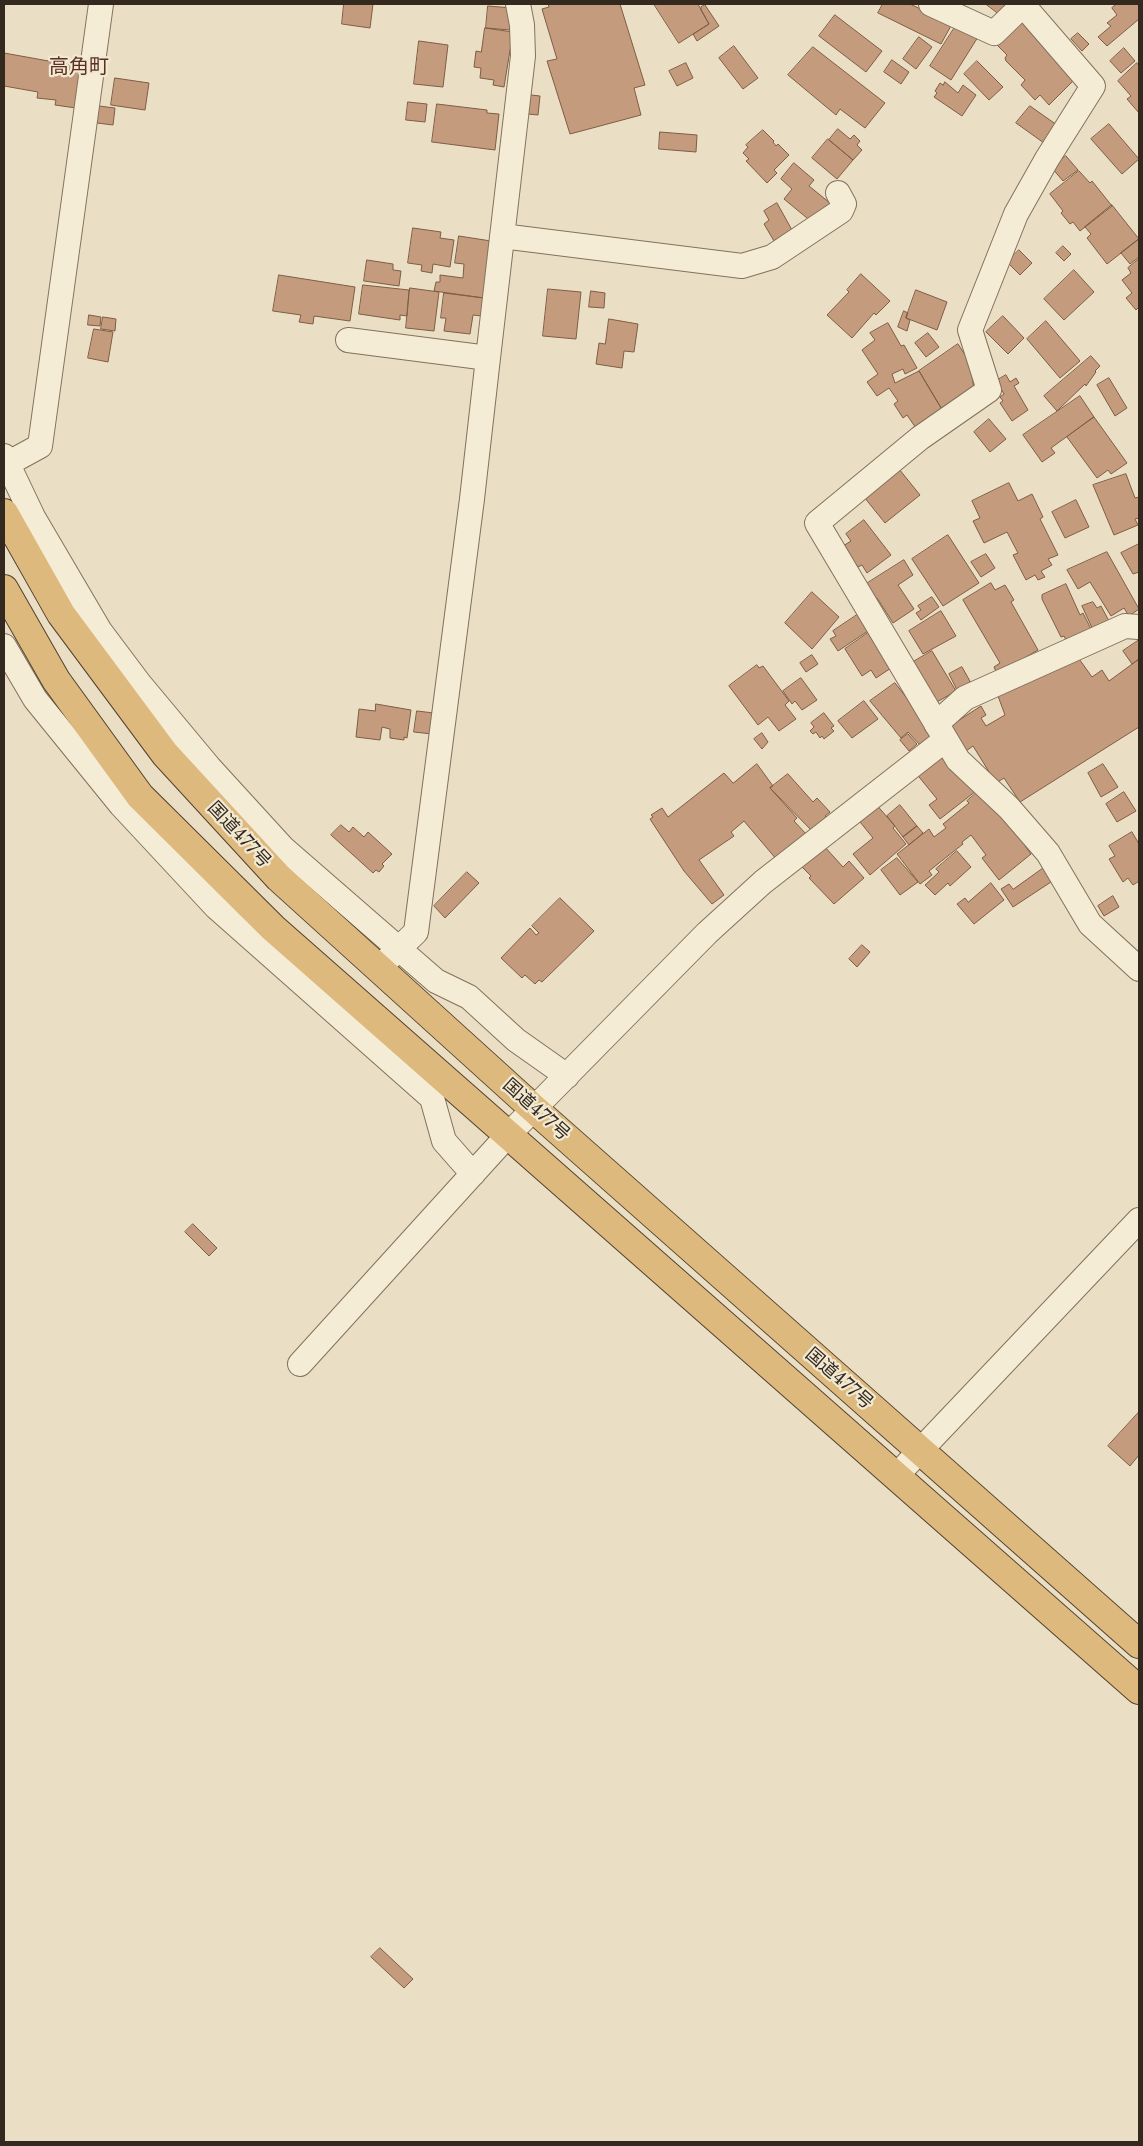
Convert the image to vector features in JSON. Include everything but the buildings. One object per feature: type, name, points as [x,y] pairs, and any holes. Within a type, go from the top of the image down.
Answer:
[{"type":"highway","name":"国道477号","points":[[4,513],[61,614],[165,754],[279,878],[534,1110],[1139,1644]]},
{"type":"highway","name":"国道477号","points":[[4,589],[56,680],[140,796],[273,928],[1139,1690]]},
{"type":"street","points":[[101,4],[40,446],[5,460],[33,517],[100,631],[139,683],[210,767],[283,848],[436,981],[469,997],[516,1040],[567,1076]]},
{"type":"street","points":[[379,968],[416,932],[472,499],[523,56],[522,25],[518,4]]},
{"type":"street","points":[[931,4],[994,34],[1024,4],[1093,86],[1047,159],[1016,214],[970,330],[989,390],[920,438],[817,523],[958,760],[1009,808],[1048,853],[1090,924],[1139,969]]},
{"type":"street","points":[[502,236],[742,266],[772,257],[840,211],[844,204],[838,193]]},
{"type":"street","points":[[348,340],[488,358]]},
{"type":"street","points":[[300,1364],[508,1135],[707,932],[940,732],[965,698],[1124,626],[1139,627]]},
{"type":"street","points":[[4,646],[35,699],[120,805],[216,907],[432,1098],[444,1141],[473,1174]]},
{"type":"street","points":[[896,1476],[1139,1220]]},
{"type":"district","name":"高角町","points":[[79,67]]}]
